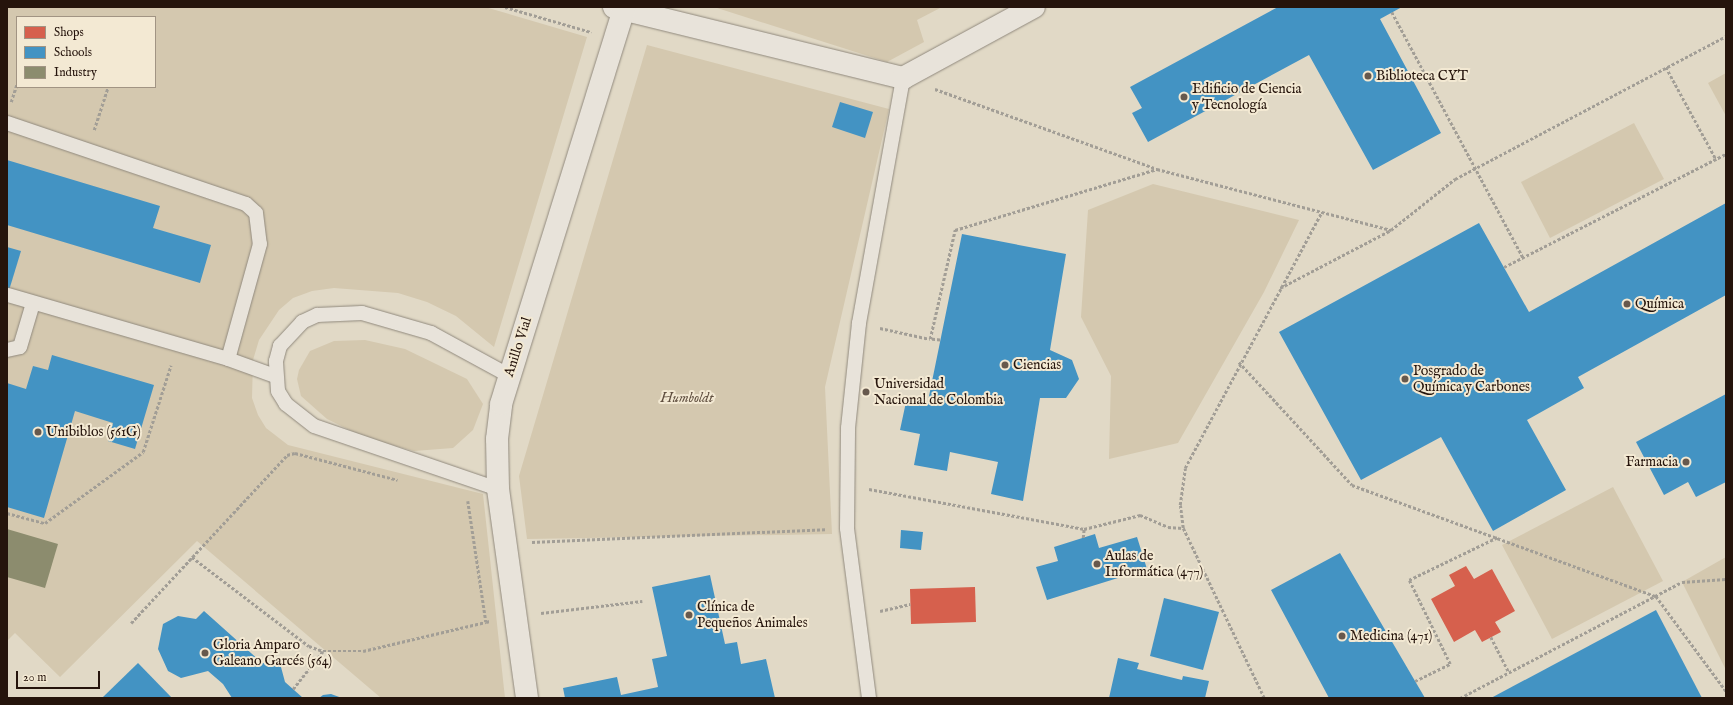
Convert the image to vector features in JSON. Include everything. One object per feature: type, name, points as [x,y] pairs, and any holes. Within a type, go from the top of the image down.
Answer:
[{"type":"street","points":[[621,8],[903,78],[1034,7]]},
{"type":"street","name":"Anillo Vial","points":[[527,698],[504,543],[498,489],[497,439],[508,375],[616,39],[621,8]]},
{"type":"lane","points":[[869,698],[856,617],[847,528],[846,484],[860,323],[903,78]]},
{"type":"lane","points":[[7,123],[246,204],[256,213],[260,244],[228,359]]},
{"type":"lane","points":[[8,295],[228,359],[275,376]]},
{"type":"lane","points":[[7,350],[20,347],[34,303]]},
{"type":"lane","points":[[498,489],[314,426],[286,404],[275,376],[280,346],[289,334],[302,322],[318,315],[340,313],[362,313],[409,324],[508,375]]},
{"type":"path","points":[[505,7],[616,39]]},
{"type":"path","points":[[1392,12],[1523,257]]},
{"type":"path","points":[[1279,288],[1391,230],[1455,179],[1726,36]]},
{"type":"path","points":[[1666,67],[1716,160]]},
{"type":"path","points":[[903,78],[1157,169],[1321,213],[1391,230]]},
{"type":"path","points":[[9,108],[16,86]]},
{"type":"path","points":[[86,151],[108,88]]},
{"type":"path","points":[[1504,267],[1726,154]]},
{"type":"path","points":[[930,339],[955,230],[1157,169]]},
{"type":"path","points":[[1264,698],[1183,528],[1180,505],[1185,468],[1239,362],[1321,213]]},
{"type":"path","points":[[860,323],[940,340]]},
{"type":"path","points":[[7,513],[45,523],[143,452],[178,344]]},
{"type":"path","points":[[1239,362],[1352,485],[1498,537],[1656,596],[1726,691]]},
{"type":"path","points":[[131,623],[287,455],[295,453],[400,480]]},
{"type":"path","points":[[846,484],[1084,529],[1140,515],[1168,527],[1183,528]]},
{"type":"path","points":[[460,496],[468,498],[486,622]]},
{"type":"path","points":[[476,545],[847,528]]},
{"type":"path","points":[[1083,538],[1084,529]]},
{"type":"path","points":[[1415,681],[1450,664],[1409,580],[1498,537]]},
{"type":"path","points":[[192,557],[309,646],[323,651],[363,651],[486,622],[514,617],[642,601]]},
{"type":"path","points":[[1460,698],[1682,582],[1726,579]]},
{"type":"path","points":[[856,617],[910,604]]},
{"type":"path","points":[[1491,637],[1508,672]]},
{"type":"path","points":[[293,689],[323,651]]},
{"type":"green space","points":[[7,7],[485,7],[587,37],[494,347],[456,316],[427,302],[398,293],[334,288],[312,291],[293,298],[279,310],[259,340],[253,360],[252,398],[258,415],[266,428],[288,445],[483,494],[505,698],[381,698],[197,541],[60,677],[15,633],[7,641]]},
{"type":"green space","points":[[714,7],[942,7],[917,20],[924,42],[887,62]]},
{"type":"green space","name":"Humboldt","points":[[647,45],[889,109],[825,387],[832,534],[527,539],[519,476]]},
{"type":"green space","points":[[1726,73],[1726,116],[1708,83]]},
{"type":"green space","points":[[1634,123],[1664,179],[1550,238],[1521,182]]},
{"type":"green space","points":[[1153,184],[1299,220],[1264,292],[1178,443],[1109,459],[1111,376],[1081,317],[1088,210]]},
{"type":"green space","points":[[365,340],[405,349],[467,379],[483,404],[473,430],[453,448],[414,451],[366,438],[327,419],[301,396],[297,379],[299,370],[310,351],[334,341]]},
{"type":"green space","points":[[1613,487],[1663,581],[1552,639],[1502,545]]},
{"type":"green space","points":[[1726,557],[1726,670],[1682,582]]},
{"type":"building: Shops","points":[[1466,566],[1474,579],[1492,569],[1515,611],[1495,622],[1501,632],[1482,642],[1475,630],[1454,642],[1431,599],[1455,586],[1449,575]]},
{"type":"building: Shops","points":[[975,587],[976,622],[911,624],[910,589]]},
{"type":"building: Schools","name":"Edificio de Ciencia y Tecnología","points":[[1278,7],[1402,7],[1380,19],[1441,133],[1373,170],[1309,55],[1148,142],[1132,113],[1142,108],[1130,87]]},
{"type":"building: Schools","points":[[840,102],[873,112],[865,138],[832,127]]},
{"type":"building: Schools","points":[[7,160],[160,206],[153,228],[211,245],[200,283],[7,225]]},
{"type":"building: Schools","name":"Posgrado de Química y Carbones","points":[[1726,203],[1726,295],[1578,377],[1584,388],[1527,420],[1566,490],[1493,531],[1441,437],[1361,480],[1279,332],[1479,223],[1529,312]]},
{"type":"building: Schools","name":"Ciencias","points":[[962,234],[1066,254],[1050,350],[1072,360],[1079,379],[1066,398],[1040,398],[1023,501],[991,494],[998,462],[950,452],[947,471],[914,465],[920,434],[900,430],[906,402],[927,406]]},
{"type":"building: Schools","points":[[7,247],[21,251],[7,297]]},
{"type":"building: Schools","name":"Unibiblos (561G)","points":[[52,355],[154,385],[135,449],[108,441],[113,423],[75,411],[44,518],[7,507],[7,383],[26,389],[33,366],[48,370]]},
{"type":"building: Schools","name":"Farmacia","points":[[1726,394],[1726,482],[1696,497],[1688,482],[1664,495],[1636,442]]},
{"type":"building: Schools","points":[[901,530],[923,532],[921,550],[900,548]]},
{"type":"building: Schools","name":"Aulas de Informática (477)","points":[[1095,534],[1099,548],[1137,537],[1147,569],[1047,600],[1036,567],[1058,561],[1054,547]]},
{"type":"building: Schools","name":"Medicina (471)","points":[[1340,553],[1425,698],[1329,698],[1271,590]]},
{"type":"building: Schools","name":"Clínica de Pequeños Animales","points":[[710,575],[725,644],[737,642],[741,664],[766,659],[775,698],[565,698],[563,688],[617,677],[621,695],[658,687],[652,659],[667,656],[652,587]]},
{"type":"building: Schools","points":[[1164,598],[1219,612],[1203,670],[1150,656]]},
{"type":"building: Schools","points":[[1656,610],[1702,698],[1491,698]]},
{"type":"building: Schools","name":"Gloria Amparo Galeano Garcés (564)","points":[[204,611],[262,663],[274,663],[281,667],[285,682],[303,698],[232,698],[223,684],[208,671],[181,678],[168,671],[158,649],[163,624],[178,616],[196,619]]},
{"type":"building: Schools","points":[[1118,658],[1139,663],[1137,669],[1182,680],[1183,676],[1209,681],[1205,698],[1109,698]]},
{"type":"building: Schools","points":[[138,663],[172,698],[102,698]]},
{"type":"building: Schools","name":"Gloria Amparo Galeano Garcés (564)","points":[[331,694],[342,698],[319,698],[323,695]]},
{"type":"building: Industry","points":[[7,529],[58,544],[45,588],[7,577]]},
{"type":"place","name":"Biblioteca CYT","points":[[1368,76]]},
{"type":"place","name":"Edificio de Ciencia y Tecnología","points":[[1184,97]]},
{"type":"place","name":"Química","points":[[1627,304]]},
{"type":"place","name":"Ciencias","points":[[1005,365]]},
{"type":"place","name":"Posgrado de Química y Carbones","points":[[1405,379]]},
{"type":"place","name":"Universidad Nacional de Colombia","points":[[866,392]]},
{"type":"place","name":"Unibiblos (561G)","points":[[38,432]]},
{"type":"place","name":"Farmacia","points":[[1686,462]]},
{"type":"place","name":"Aulas de Informática (477)","points":[[1097,564]]},
{"type":"place","name":"Clínica de Pequeños Animales","points":[[689,615]]},
{"type":"place","name":"Medicina (471)","points":[[1342,636]]},
{"type":"place","name":"Gloria Amparo Galeano Garcés (564)","points":[[205,653]]}]
